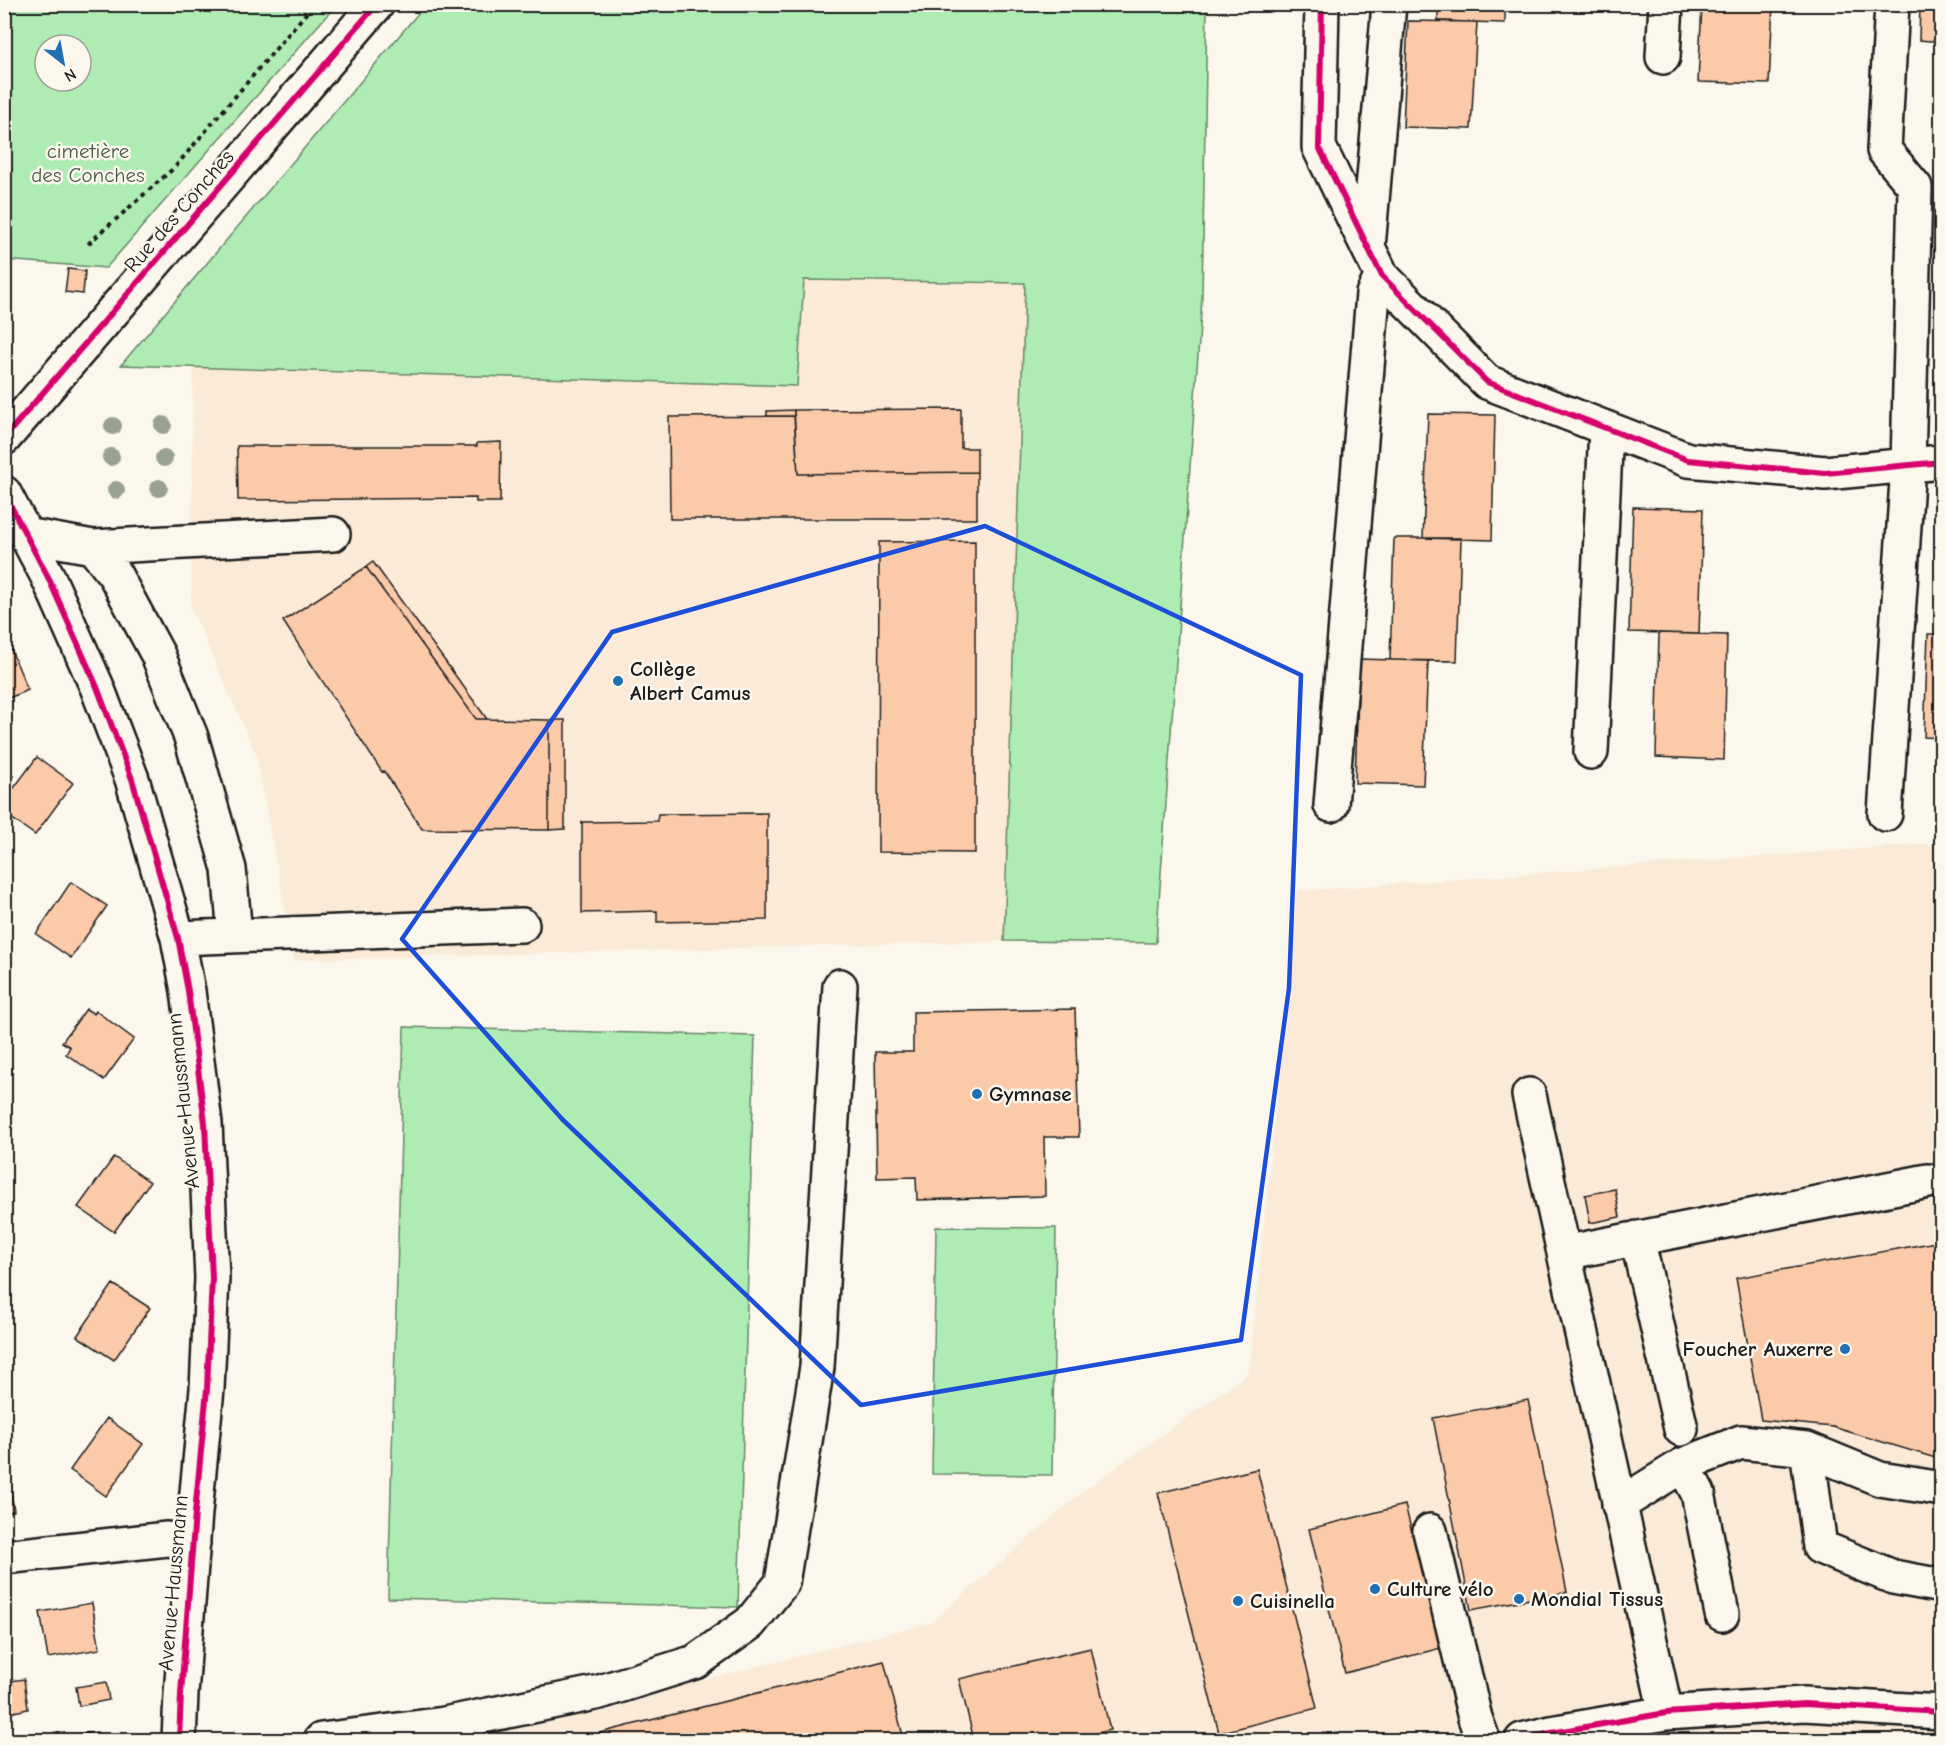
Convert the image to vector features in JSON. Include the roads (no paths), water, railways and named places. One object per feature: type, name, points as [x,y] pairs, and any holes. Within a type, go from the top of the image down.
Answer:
[{"type":"street","name":"Rue des Conches","points":[[4,438],[377,4]]},
{"type":"street","points":[[1322,4],[1318,147],[1382,276],[1487,382],[1688,460],[1825,472],[1941,462]]},
{"type":"street","points":[[1368,247],[1389,4]]},
{"type":"street","points":[[1663,57],[1666,4]]},
{"type":"street","points":[[1885,814],[1908,465],[1915,187],[1884,150],[1892,4]]},
{"type":"street","points":[[1331,805],[1372,294],[1382,276]]},
{"type":"street","points":[[1591,752],[1606,428]]},
{"type":"street","name":"Avenue Haussmann","points":[[4,493],[48,577],[98,687],[132,779],[178,938],[188,991],[205,1123],[212,1278],[207,1389],[179,1740]]},
{"type":"street","points":[[26,535],[93,547],[333,534]]},
{"type":"street","points":[[93,547],[115,575],[158,655],[191,737],[229,869],[235,935]]},
{"type":"street","points":[[178,938],[522,924]]},
{"type":"street","points":[[321,1740],[444,1724],[600,1692],[695,1662],[750,1623],[782,1583],[817,1367],[840,986]]},
{"type":"street","points":[[1529,1095],[1666,1713]]},
{"type":"street","points":[[1564,1253],[1928,1181]]},
{"type":"street","points":[[1636,1238],[1681,1429]]},
{"type":"street","points":[[1619,1505],[1683,1465],[1741,1442],[1807,1449],[1880,1479],[1941,1490]]},
{"type":"street","points":[[1807,1449],[1820,1547],[1893,1578],[1941,1586]]},
{"type":"street","points":[[1683,1465],[1698,1493],[1722,1614]]},
{"type":"street","points":[[1430,1531],[1475,1718],[1483,1740]]},
{"type":"street","points":[[4,1557],[167,1539],[193,1543]]},
{"type":"street","points":[[1522,1740],[1666,1713],[1804,1704],[1941,1712]]},
{"type":"place","name":"Collège Albert Camus","points":[[618,681]]},
{"type":"place","name":"Gymnase","points":[[977,1094]]},
{"type":"place","name":"Foucher Auxerre","points":[[1845,1349]]},
{"type":"place","name":"Culture vélo","points":[[1375,1589]]},
{"type":"place","name":"Mondial Tissus","points":[[1519,1599]]},
{"type":"place","name":"Cuisinella","points":[[1238,1601]]},
{"type":"park label","name":"cimetière des Conches","points":[[88,163]]}]
